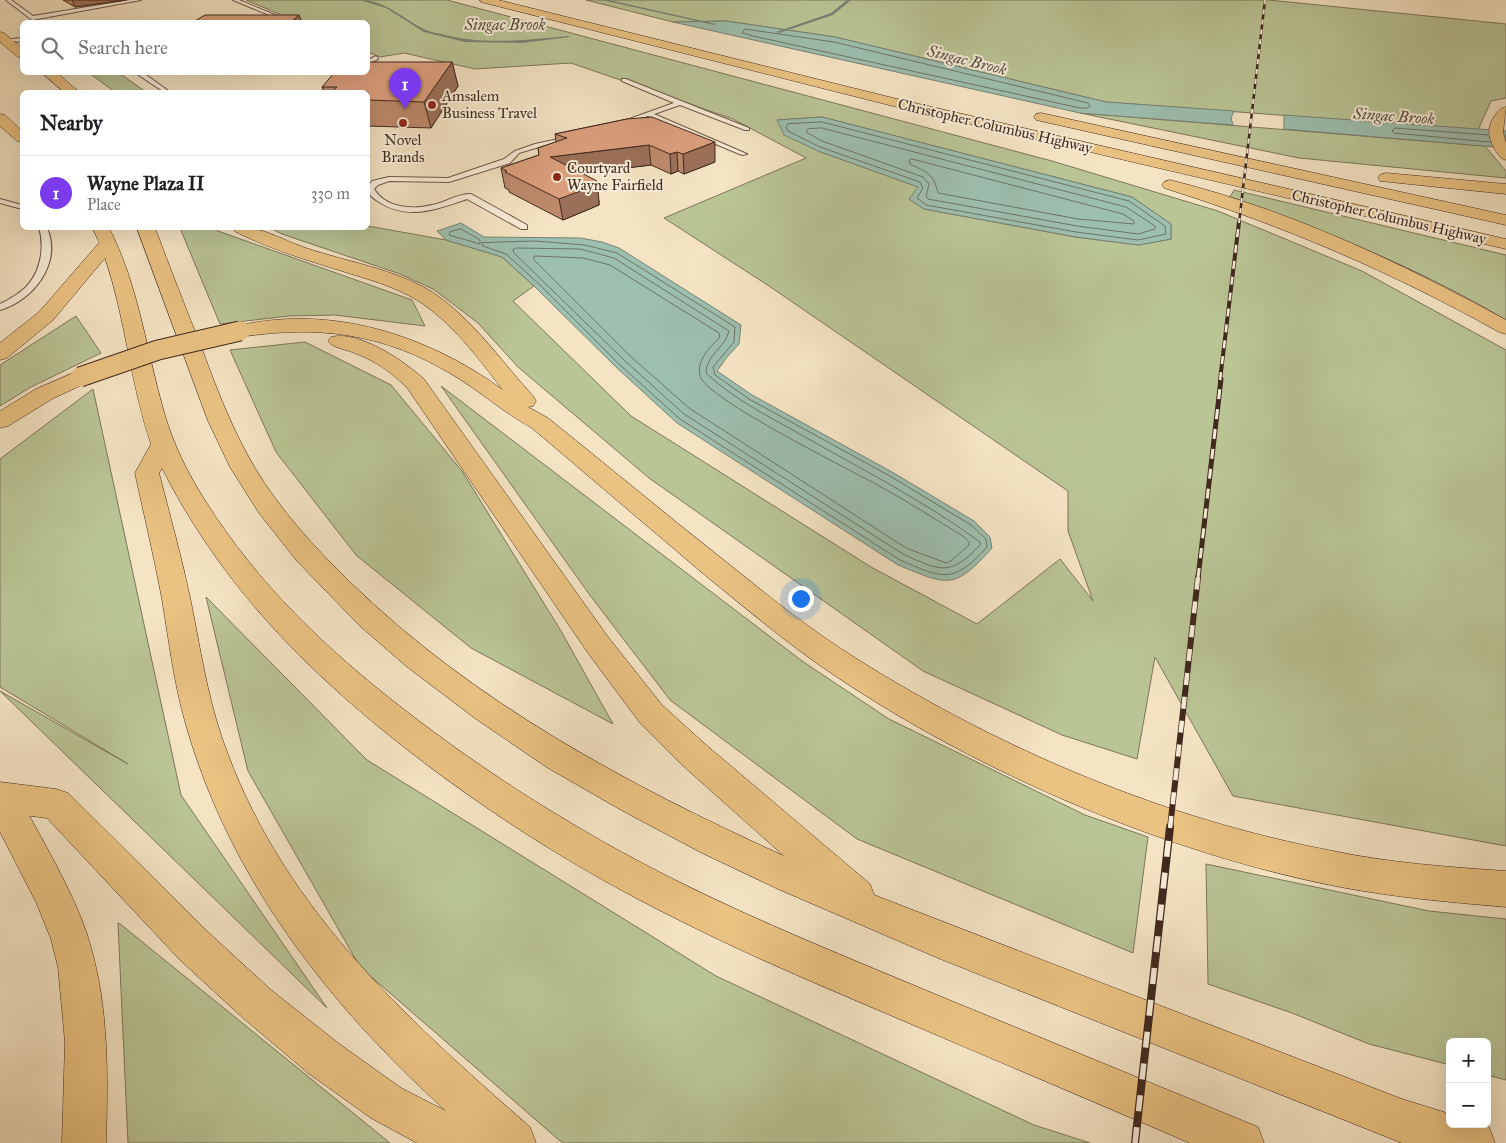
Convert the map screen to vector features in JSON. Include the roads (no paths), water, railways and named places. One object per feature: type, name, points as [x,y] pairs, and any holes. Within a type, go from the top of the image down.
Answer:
[{"type":"main road","name":"Christopher Columbus Highway","points":[[485,0],[776,74],[1506,244]]},
{"type":"main road","points":[[3,38],[20,52]]},
{"type":"main road","points":[[776,74],[1100,165]]},
{"type":"main road","points":[[51,75],[70,90]]},
{"type":"main road","points":[[1503,152],[1495,128],[1506,110]]},
{"type":"main road","name":"Christopher Columbus Highway","points":[[1027,114],[1506,220]]},
{"type":"main road","points":[[0,118],[20,136]]},
{"type":"main road","points":[[1112,133],[1354,174],[1506,189]]},
{"type":"main road","points":[[1148,178],[1244,207],[1339,244],[1443,293],[1506,328]]},
{"type":"main road","points":[[147,230],[230,446],[251,481],[277,518],[309,557],[349,598],[397,641],[452,686],[571,765],[626,797],[686,828],[879,917],[1402,1121],[1473,1143]]},
{"type":"main road","points":[[247,230],[288,247],[383,278],[426,297],[457,324],[532,407],[540,423]]},
{"type":"main road","points":[[0,354],[46,316],[105,236]]},
{"type":"main road","points":[[105,236],[122,281],[153,412],[163,444],[193,502],[222,547],[257,592],[301,639],[355,689],[417,740],[488,790],[568,840],[643,882],[762,940],[1242,1143]]},
{"type":"main road","points":[[0,421],[44,394],[80,376],[131,356],[159,348],[268,326],[302,324],[330,326],[380,335],[415,347],[461,370],[518,412],[540,423],[757,603],[844,666],[930,717],[1016,762],[1149,818],[1228,843],[1297,860],[1383,877],[1478,888],[1506,888]]},
{"type":"main road","points":[[240,331],[310,336],[348,343],[380,356],[406,374],[416,384],[598,645],[651,714],[693,754],[879,917]]},
{"type":"main road","points":[[163,444],[147,473],[176,599],[193,695],[206,741],[249,839],[280,892],[308,931],[365,1002],[419,1058],[514,1143]]},
{"type":"main road","points":[[0,799],[27,845],[71,943],[84,1011],[87,1086],[84,1143]]},
{"type":"main road","points":[[0,799],[56,804],[194,946],[256,1003],[323,1058],[386,1103],[462,1143]]},
{"type":"lane","points":[[8,0],[32,18],[139,0]]},
{"type":"lane","points":[[235,0],[285,20]]},
{"type":"lane","points":[[3,38],[20,40]]},
{"type":"lane","points":[[370,56],[376,58],[370,61]]},
{"type":"lane","points":[[142,75],[165,90]]},
{"type":"lane","points":[[624,80],[747,129]]},
{"type":"lane","points":[[608,128],[680,103]]},
{"type":"lane","points":[[648,114],[744,154]]},
{"type":"lane","points":[[507,161],[516,152],[537,145],[583,136]]},
{"type":"lane","points":[[550,151],[558,149],[565,140]]},
{"type":"lane","points":[[461,191],[432,208],[403,209],[394,208],[370,192],[372,185],[389,179],[449,180],[507,161],[534,155]]},
{"type":"lane","points":[[449,180],[461,191],[524,227]]},
{"type":"lane","points":[[0,201],[20,206]]},
{"type":"lane","points":[[0,307],[20,298],[36,286],[44,266],[47,237],[44,230]]},
{"type":"water","points":[[726,21],[835,37],[1106,102],[1234,111],[1231,118],[1233,125],[1080,113],[673,22]]},
{"type":"water","points":[[1284,115],[1506,131],[1506,148],[1284,129]]},
{"type":"water","points":[[822,117],[1132,197],[1171,224],[1171,239],[1139,245],[1076,237],[924,209],[909,199],[918,187],[818,151],[784,135],[777,120]]},
{"type":"water","points":[[461,223],[484,237],[581,238],[619,248],[741,325],[739,344],[717,371],[752,395],[892,472],[974,521],[990,537],[992,548],[968,572],[958,578],[949,580],[928,577],[898,565],[677,423],[502,257],[446,240],[437,231]]},
{"type":"waterway","name":"Singac Brook","points":[[362,0],[387,7],[425,31],[465,41],[522,42],[568,37]]},
{"type":"waterway","points":[[604,0],[714,24]]},
{"type":"waterway","points":[[778,32],[832,14],[849,0]]},
{"type":"railway","points":[[1239,223],[1265,0]]},
{"type":"railway","points":[[1220,380],[1239,222]]},
{"type":"railway","points":[[1198,578],[1221,379]]},
{"type":"railway","points":[[1170,828],[1198,577]]},
{"type":"railway","points":[[1135,1143],[1170,827]]},
{"type":"place","name":"Amsalem Business Travel","points":[[432,105]]},
{"type":"place","name":"Wayne Plaza II","points":[[405,109]]},
{"type":"place","name":"Novel Brands","points":[[403,123]]},
{"type":"place","name":"Courtyard Wayne Fairfield","points":[[557,177]]}]
